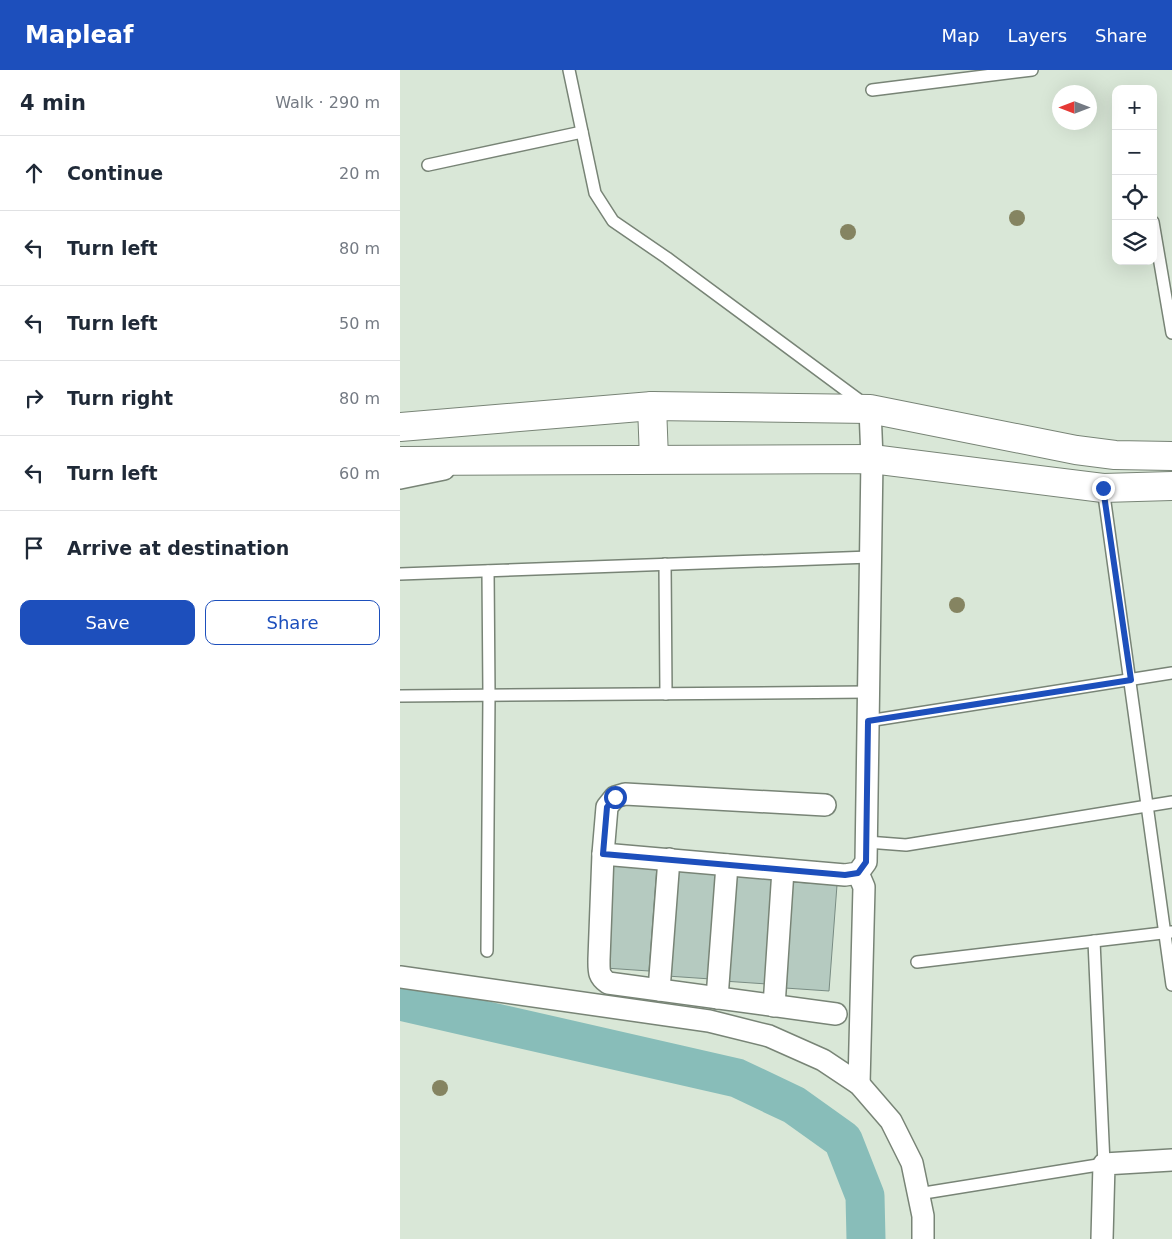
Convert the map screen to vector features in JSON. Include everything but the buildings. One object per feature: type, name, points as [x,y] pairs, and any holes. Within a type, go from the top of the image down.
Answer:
[{"type":"street","points":[[652,406],[654,459]]},
{"type":"street","points":[[400,427],[652,406],[870,409],[1076,450],[1114,455],[1172,456]]},
{"type":"street","points":[[603,854],[845,875],[858,873],[866,862],[872,459],[870,409]]},
{"type":"street","points":[[400,461],[872,459],[1103,488],[1172,486]]},
{"type":"street","points":[[400,478],[491,460]]},
{"type":"street","points":[[825,805],[625,794],[615,797],[607,807],[603,854],[599,972],[608,983],[836,1014]]},
{"type":"street","points":[[659,990],[670,860]]},
{"type":"street","points":[[717,998],[727,865]]},
{"type":"street","points":[[774,1006],[783,870]]},
{"type":"street","points":[[858,873],[864,887],[859,1084]]},
{"type":"street","points":[[400,977],[709,1020],[769,1036],[823,1060],[859,1084],[891,1121],[912,1163],[922,1216],[923,1239]]},
{"type":"street","points":[[1102,1239],[1104,1164],[1172,1160]]},
{"type":"lane","points":[[569,70],[595,193],[613,221],[667,258],[870,409]]},
{"type":"lane","points":[[872,90],[1032,70]]},
{"type":"lane","points":[[428,165],[582,132]]},
{"type":"lane","points":[[1157,245],[1172,332]]},
{"type":"lane","points":[[1103,488],[1148,805],[1169,932],[1172,985]]},
{"type":"lane","points":[[400,574],[870,557]]},
{"type":"lane","points":[[665,564],[666,694]]},
{"type":"lane","points":[[486,951],[489,695],[488,570]]},
{"type":"lane","points":[[868,721],[1172,673]]},
{"type":"lane","points":[[400,696],[868,692]]},
{"type":"lane","points":[[867,842],[906,844],[1172,802]]},
{"type":"lane","points":[[918,962],[1169,932]]},
{"type":"lane","points":[[918,1194],[1104,1164],[1094,941]]},
{"type":"waterway","points":[[400,1001],[737,1078],[794,1105],[843,1140],[865,1196],[866,1239]]},
{"type":"route","points":[[615,797],[607,807],[603,854],[845,875],[858,873],[866,862],[868,721],[1131,680],[1103,488]]}]
